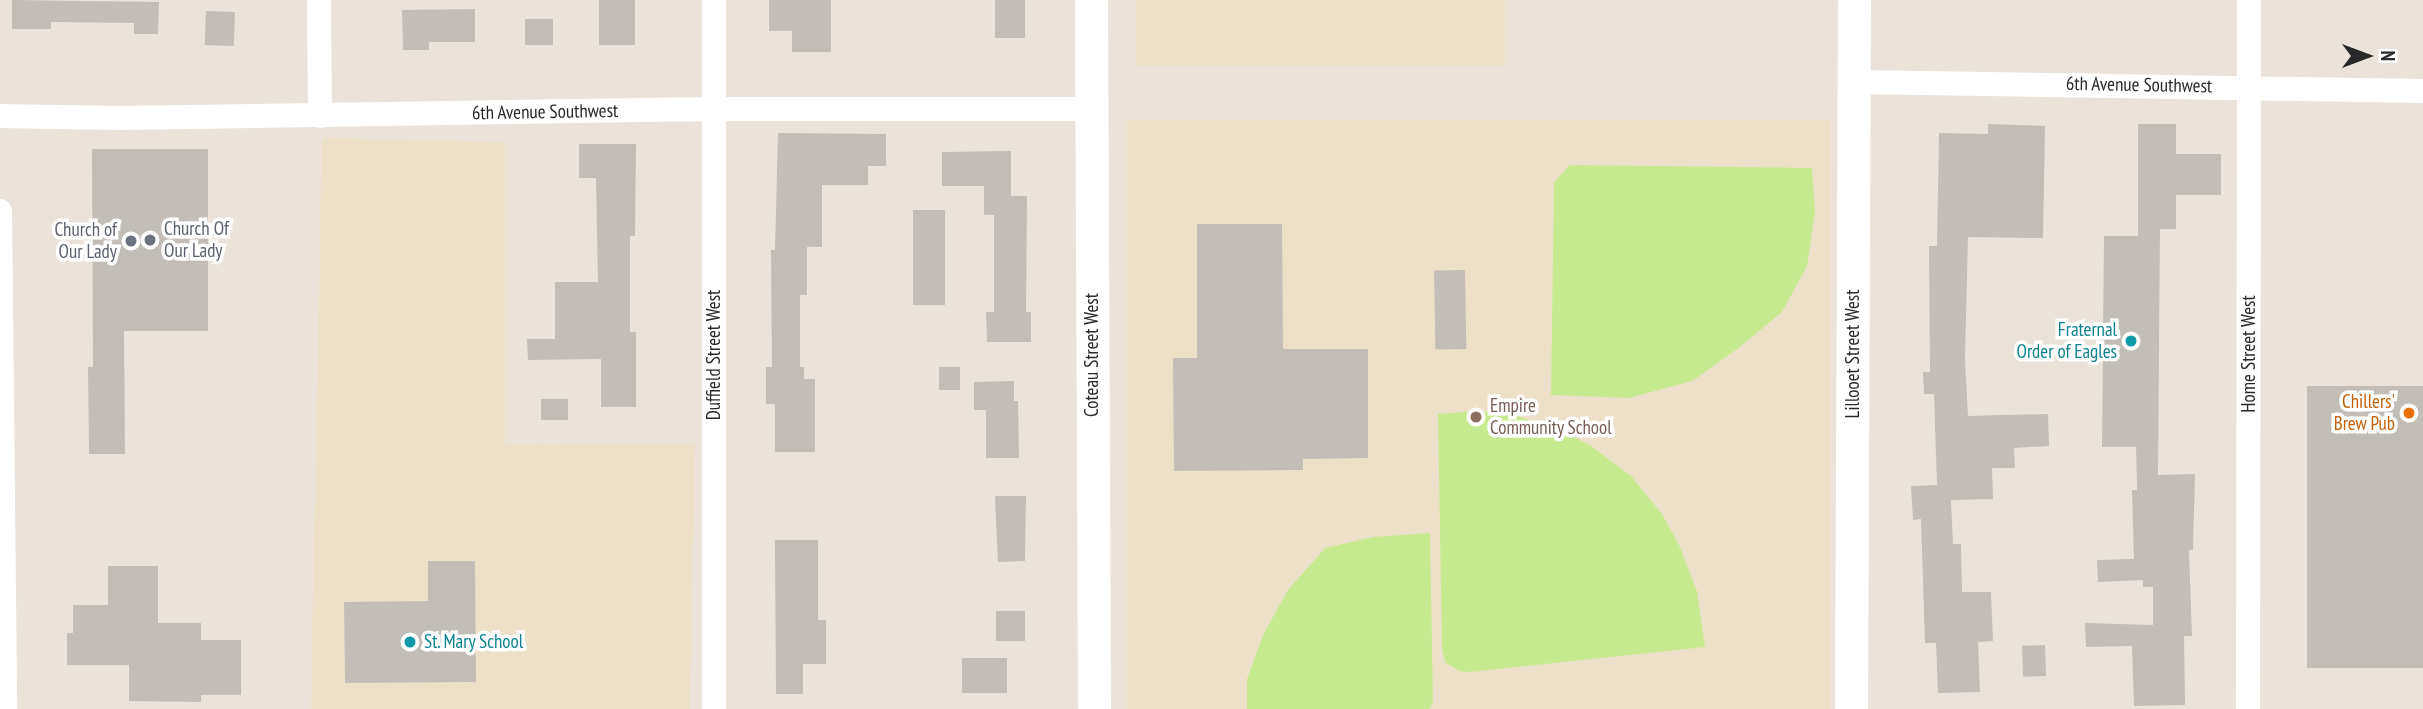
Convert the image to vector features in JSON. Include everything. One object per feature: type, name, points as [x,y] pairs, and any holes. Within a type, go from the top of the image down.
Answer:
[{"type":"street","points":[[319,0],[320,116]]},
{"type":"street","name":"Duffield Street West","points":[[714,0],[715,709]]},
{"type":"street","name":"Coteau Street West","points":[[1091,0],[1094,709]]},
{"type":"street","name":"Lillooet Street West","points":[[1851,709],[1854,0]]},
{"type":"street","name":"Home Street West","points":[[2248,709],[2249,0]]},
{"type":"street","name":"6th Avenue Southwest","points":[[1855,82],[2423,91]]},
{"type":"street","name":"6th Avenue Southwest","points":[[0,116],[320,116],[714,109],[1091,109]]},
{"type":"street","points":[[0,211],[5,709]]},
{"type":"shaded area","points":[[1136,0],[1505,0],[1505,66],[1136,66]]},
{"type":"shaded area","name":"Empire Community School","points":[[1127,120],[1830,120],[1830,709],[1127,709]]},
{"type":"shaded area","points":[[322,138],[505,142],[505,444],[695,443],[690,709],[311,709]]},
{"type":"green space","points":[[1570,165],[1812,168],[1815,212],[1807,266],[1782,312],[1736,350],[1692,381],[1629,398],[1551,395],[1554,182]]},
{"type":"green space","points":[[1478,411],[1509,414],[1551,426],[1590,445],[1631,476],[1662,514],[1679,545],[1697,591],[1705,647],[1471,672],[1459,671],[1445,662],[1442,649],[1438,414]]},
{"type":"green space","points":[[1430,533],[1433,702],[1429,709],[1247,709],[1247,679],[1263,635],[1288,590],[1325,548],[1373,537]]},
{"type":"building","points":[[12,0],[159,2],[158,34],[134,34],[134,23],[51,22],[51,29],[12,29]]},
{"type":"building","points":[[599,0],[635,0],[635,45],[599,45]]},
{"type":"building","points":[[769,0],[831,0],[831,52],[792,52],[792,31],[769,31]]},
{"type":"building","points":[[995,0],[1025,0],[1025,38],[995,38]]},
{"type":"building","points":[[475,9],[475,42],[429,42],[429,50],[403,50],[402,10]]},
{"type":"building","points":[[206,11],[235,12],[234,46],[205,45]]},
{"type":"building","points":[[525,19],[553,19],[553,45],[525,45]]},
{"type":"building","points":[[1988,124],[2045,126],[2043,238],[1968,237],[1965,359],[1968,416],[2048,414],[2049,446],[2014,448],[2015,468],[1992,468],[1993,499],[1951,500],[1953,544],[1961,544],[1962,592],[1991,592],[1993,641],[1978,642],[1980,692],[1938,693],[1936,643],[1925,643],[1921,519],[1913,520],[1911,486],[1937,485],[1934,394],[1924,394],[1923,372],[1930,372],[1929,246],[1937,246],[1939,133],[1988,134]]},
{"type":"building","points":[[2138,124],[2176,124],[2176,154],[2221,154],[2221,195],[2176,195],[2176,229],[2160,229],[2158,475],[2195,474],[2193,550],[2189,550],[2192,636],[2184,636],[2185,705],[2134,706],[2132,646],[2086,647],[2085,623],[2153,625],[2153,587],[2143,587],[2143,580],[2098,582],[2097,560],[2134,559],[2132,490],[2137,490],[2136,447],[2102,447],[2104,236],[2138,236]]},
{"type":"building","points":[[778,133],[886,134],[886,166],[868,166],[868,185],[822,185],[822,247],[807,247],[807,295],[800,295],[800,367],[804,367],[804,379],[815,379],[815,452],[775,452],[775,404],[766,404],[766,367],[772,367],[771,250],[775,250]]},
{"type":"building","points":[[579,144],[636,144],[635,236],[630,236],[630,332],[636,332],[636,407],[601,407],[601,359],[528,360],[527,339],[555,339],[555,282],[598,282],[596,178],[579,178]]},
{"type":"building","name":"Church Of Our Lady","points":[[92,149],[208,149],[208,331],[124,331],[125,454],[89,454],[88,367],[93,367]]},
{"type":"building","points":[[1011,151],[1011,196],[1027,196],[1026,312],[1031,312],[1031,342],[987,342],[986,312],[994,312],[994,215],[984,215],[984,186],[942,186],[942,152]]},
{"type":"building","points":[[913,210],[945,210],[945,305],[913,305]]},
{"type":"building","points":[[1197,224],[1282,224],[1283,349],[1368,349],[1368,458],[1303,459],[1303,470],[1174,471],[1173,358],[1197,358]]},
{"type":"building","points":[[1465,270],[1466,349],[1435,350],[1434,271]]},
{"type":"building","points":[[939,367],[960,367],[960,390],[939,390]]},
{"type":"building","points":[[1014,381],[1014,401],[1018,401],[1019,458],[986,458],[986,410],[974,410],[974,382]]},
{"type":"building","points":[[2307,386],[2423,386],[2423,668],[2307,668]]},
{"type":"building","points":[[541,399],[568,399],[568,420],[541,420]]},
{"type":"building","points":[[995,496],[1026,496],[1025,561],[998,562]]},
{"type":"building","points":[[775,540],[818,540],[818,620],[826,620],[826,664],[803,664],[803,694],[776,694]]},
{"type":"building","name":"St. Mary School","points":[[428,561],[475,561],[476,682],[345,683],[344,602],[428,601]]},
{"type":"building","points":[[108,566],[158,566],[158,623],[201,623],[201,640],[241,640],[241,695],[201,695],[201,702],[129,701],[129,665],[67,665],[67,633],[73,633],[73,605],[108,605]]},
{"type":"building","points":[[996,611],[1025,611],[1025,641],[996,641]]},
{"type":"building","points":[[2045,645],[2046,676],[2023,677],[2022,646]]},
{"type":"building","points":[[962,658],[1007,658],[1007,693],[962,693]]},
{"type":"place","name":"Church Of Our Lady","points":[[150,240]]},
{"type":"place","name":"Church of Our Lady","points":[[131,241]]},
{"type":"place","name":"Fraternal Order of Eagles","points":[[2131,341]]},
{"type":"place","name":"Chillers' Brew Pub","points":[[2409,413]]},
{"type":"place","name":"Empire Community School","points":[[1476,417]]},
{"type":"place","name":"St. Mary School","points":[[410,642]]}]
